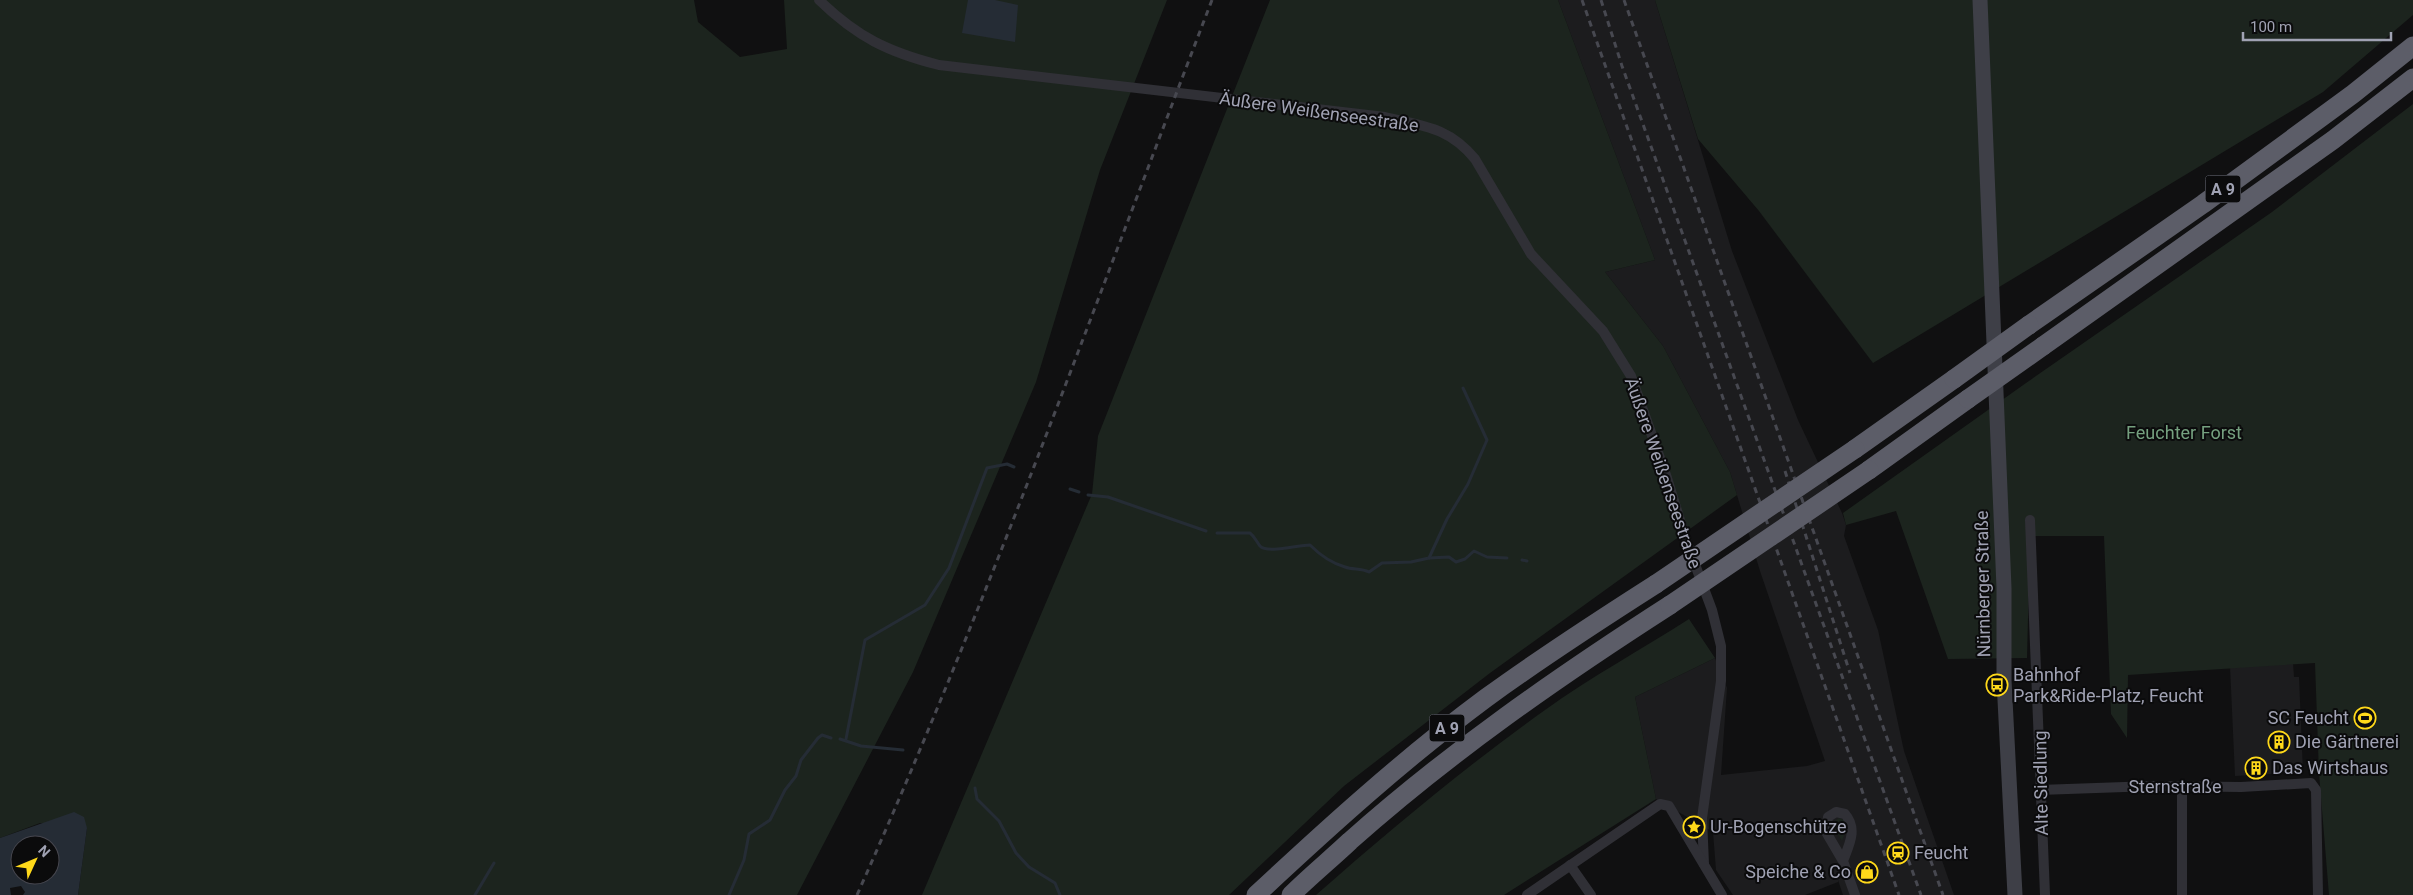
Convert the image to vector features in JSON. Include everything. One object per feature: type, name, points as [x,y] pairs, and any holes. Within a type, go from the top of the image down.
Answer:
[{"type":"highway","name":"A 9","points":[[1256,895],[1370,791],[1485,699],[1566,641],[1656,584],[1855,449],[2219,192],[2353,94],[2413,46]]},
{"type":"highway","name":"A 9","points":[[1291,895],[1388,808],[1442,763],[1504,716],[1585,659],[1670,605],[1869,470],[2325,146],[2413,78]]},
{"type":"main road","name":"Nürnberger Straße","points":[[1980,0],[1994,331],[2005,688],[2016,895]]},
{"type":"street","name":"Äußere Weißenseestraße","points":[[819,0],[842,22],[874,43],[909,57],[939,65],[1385,117],[1439,130],[1465,146],[1475,159],[1531,254],[1603,331],[1632,376],[1687,543],[1712,610],[1721,646],[1721,681],[1702,818],[1704,864]]},
{"type":"street","name":"Alte Siedlung","points":[[2030,520],[2039,716],[2044,895]]},
{"type":"street","name":"Sternstraße","points":[[2040,790],[2153,786],[2241,787],[2311,783],[2316,790],[2318,895]]},
{"type":"street","points":[[2182,787],[2182,895]]},
{"type":"street","points":[[1527,895],[1660,804],[1669,806],[1722,895]]},
{"type":"street","points":[[1843,861],[1855,895]]},
{"type":"street","points":[[1570,865],[1591,895]]},
{"type":"shaded area","points":[[968,0],[995,0],[1018,5],[1015,42],[962,33]]},
{"type":"shaded area","points":[[1558,0],[1655,0],[1732,251],[1798,420],[1842,513],[1846,525],[1844,536],[1878,630],[1904,751],[1954,895],[1843,895],[1838,880],[1838,882],[1805,895],[1733,895],[1716,870],[1713,832],[1656,799],[1635,697],[1715,658],[1727,688],[1721,775],[1807,766],[1825,761],[1760,571],[1730,472],[1663,346],[1605,272],[1655,260]]},
{"type":"shaded area","points":[[2293,663],[2294,677],[2299,677],[2303,772],[2235,776],[2230,666]]},
{"type":"shaded area","points":[[74,812],[84,817],[87,828],[78,895],[23,895],[25,892],[21,886],[10,888],[11,895],[0,895],[0,838]]},
{"type":"green space","points":[[0,0],[694,0],[698,22],[740,57],[787,49],[784,0],[1167,0],[1100,170],[1036,382],[913,672],[797,895],[78,895],[87,828],[40,823],[0,838]]},
{"type":"green space","points":[[1270,0],[1558,0],[1655,260],[1605,272],[1663,346],[1730,472],[1737,495],[1490,673],[1344,786],[1229,895],[922,895],[1092,494],[1098,436]]},
{"type":"green space","points":[[1655,0],[2413,0],[2413,15],[2323,92],[1873,363],[1759,211],[1698,139]]},
{"type":"green space","name":"Feuchter Forst","points":[[2413,104],[2413,895],[2329,895],[2319,773],[2315,663],[2128,675],[2127,738],[2111,714],[2104,536],[2030,536],[2027,658],[1948,659],[1896,511],[1846,525],[1843,513],[2272,212]]},
{"type":"green space","points":[[1689,619],[1715,658],[1635,697],[1656,799],[1504,895],[1316,895],[1428,800],[1515,732],[1580,686]]},
{"type":"green space","points":[[1839,818],[1844,820],[1846,829],[1842,841],[1834,828],[1835,821]]},
{"type":"waterway","points":[[1429,558],[1447,519],[1468,484],[1487,440],[1463,388]]},
{"type":"waterway","points":[[846,739],[865,640],[925,605],[949,568],[987,468],[1007,464],[1014,467]]},
{"type":"waterway","points":[[1070,489],[1079,492]]},
{"type":"waterway","points":[[1088,495],[1108,497],[1206,531]]},
{"type":"waterway","points":[[1217,533],[1250,533],[1260,546],[1269,549],[1310,545],[1335,563],[1348,568],[1369,572],[1382,563],[1411,562],[1429,558],[1449,557],[1456,562],[1465,559],[1474,551],[1487,557],[1507,558]]},
{"type":"waterway","points":[[1522,560],[1527,561]]},
{"type":"waterway","points":[[729,895],[744,860],[749,834],[770,820],[785,790],[796,776],[801,760],[818,738],[822,735],[831,738]]},
{"type":"waterway","points":[[840,739],[861,746],[903,750]]},
{"type":"waterway","points":[[975,788],[977,799],[999,821],[1016,853],[1029,867],[1055,883],[1060,895]]},
{"type":"waterway","points":[[475,895],[494,863]]},
{"type":"railway","points":[[857,895],[952,674],[997,562],[1212,0]]},
{"type":"railway","points":[[1582,0],[1899,895]]},
{"type":"railway","points":[[1601,0],[1622,66],[1921,895]]},
{"type":"railway","points":[[1624,0],[1943,895]]},
{"type":"railway","points":[[1785,471],[1850,673]]},
{"type":"place","name":"Bahnhof Park&Ride-Platz, Feucht","points":[[1997,685]]},
{"type":"place","name":"SC Feucht","points":[[2365,718]]},
{"type":"place","name":"Die Gärtnerei","points":[[2279,742]]},
{"type":"place","name":"Das Wirtshaus","points":[[2256,768]]},
{"type":"place","name":"Ur-Bogenschütze","points":[[1694,827]]},
{"type":"place","name":"Feucht","points":[[1898,853]]},
{"type":"place","name":"Speiche & Co","points":[[1867,872]]}]
